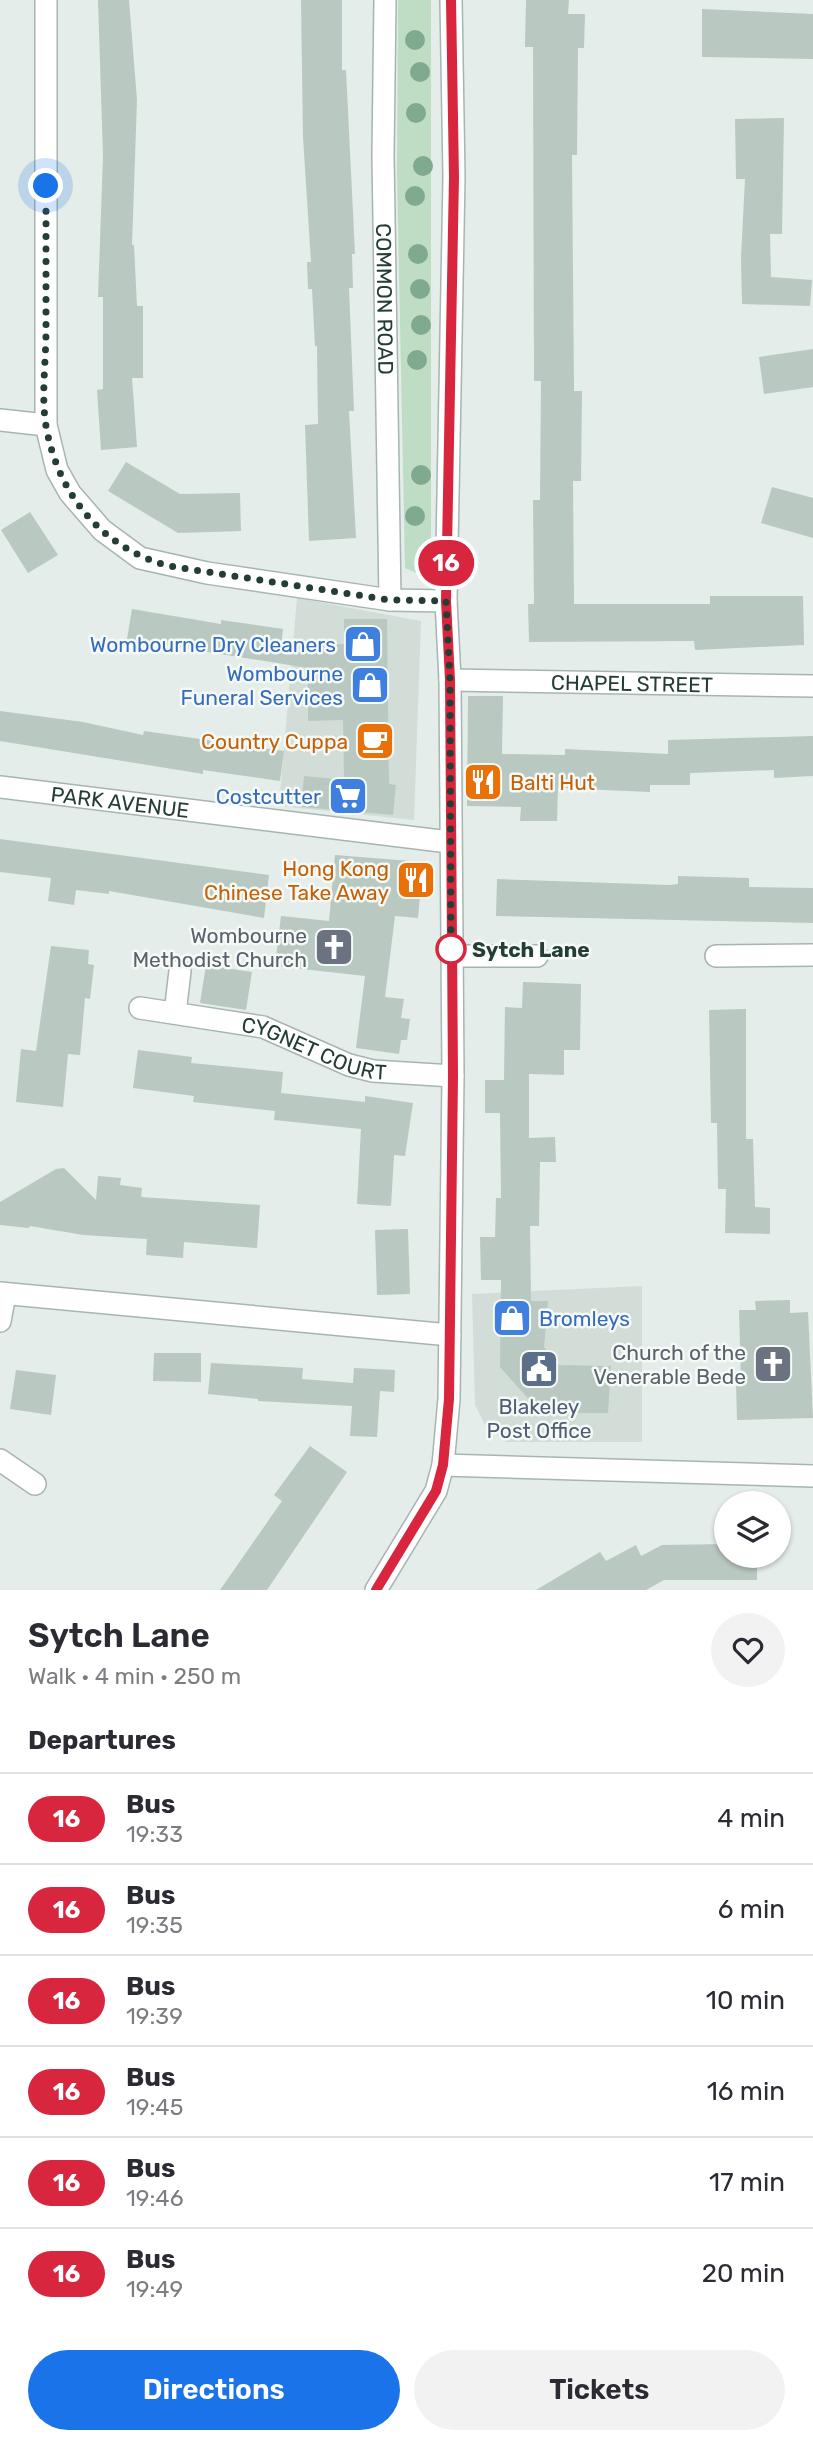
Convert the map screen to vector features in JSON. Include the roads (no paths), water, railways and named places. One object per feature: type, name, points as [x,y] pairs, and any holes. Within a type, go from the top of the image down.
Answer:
[{"type":"street","points":[[46,0],[46,425],[57,470],[70,493],[102,530],[140,558],[194,571],[390,600],[446,601]]},
{"type":"street","name":"COMMON ROAD","points":[[385,0],[383,155],[390,600]]},
{"type":"street","points":[[376,1590],[436,1491],[443,1465],[449,1399],[453,1076],[449,842],[450,680],[446,601],[454,177],[451,0]]},
{"type":"street","points":[[0,420],[46,425]]},
{"type":"street","name":"CHAPEL STREET","points":[[450,680],[813,686]]},
{"type":"street","name":"PARK AVENUE","points":[[0,787],[449,842]]},
{"type":"street","points":[[716,956],[813,955]]},
{"type":"street","points":[[451,956],[537,956]]},
{"type":"street","points":[[175,1013],[180,971]]},
{"type":"street","name":"CYGNET COURT","points":[[140,1008],[263,1027],[361,1068],[453,1076]]},
{"type":"street","points":[[0,1321],[2,1294],[450,1335]]},
{"type":"street","points":[[0,1460],[35,1484]]},
{"type":"street","points":[[443,1465],[813,1476]]},
{"type":"place","name":"Wombourne Dry Cleaners","points":[[363,644]]},
{"type":"place","name":"Wombourne Funeral Services","points":[[370,685]]},
{"type":"place","name":"Country Cuppa","points":[[375,741]]},
{"type":"place","name":"Balti Hut","points":[[483,782]]},
{"type":"place","name":"Costcutter","points":[[348,796]]},
{"type":"place","name":"Hong Kong Chinese Take Away","points":[[416,880]]},
{"type":"place","name":"Wombourne Methodist Church","points":[[334,947]]},
{"type":"place","name":"Sytch Lane","points":[[451,949]]},
{"type":"place","name":"Bromleys","points":[[512,1318]]},
{"type":"place","name":"Church of the Venerable Bede","points":[[773,1364]]},
{"type":"place","name":"Blakeley Post Office","points":[[539,1369]]}]
